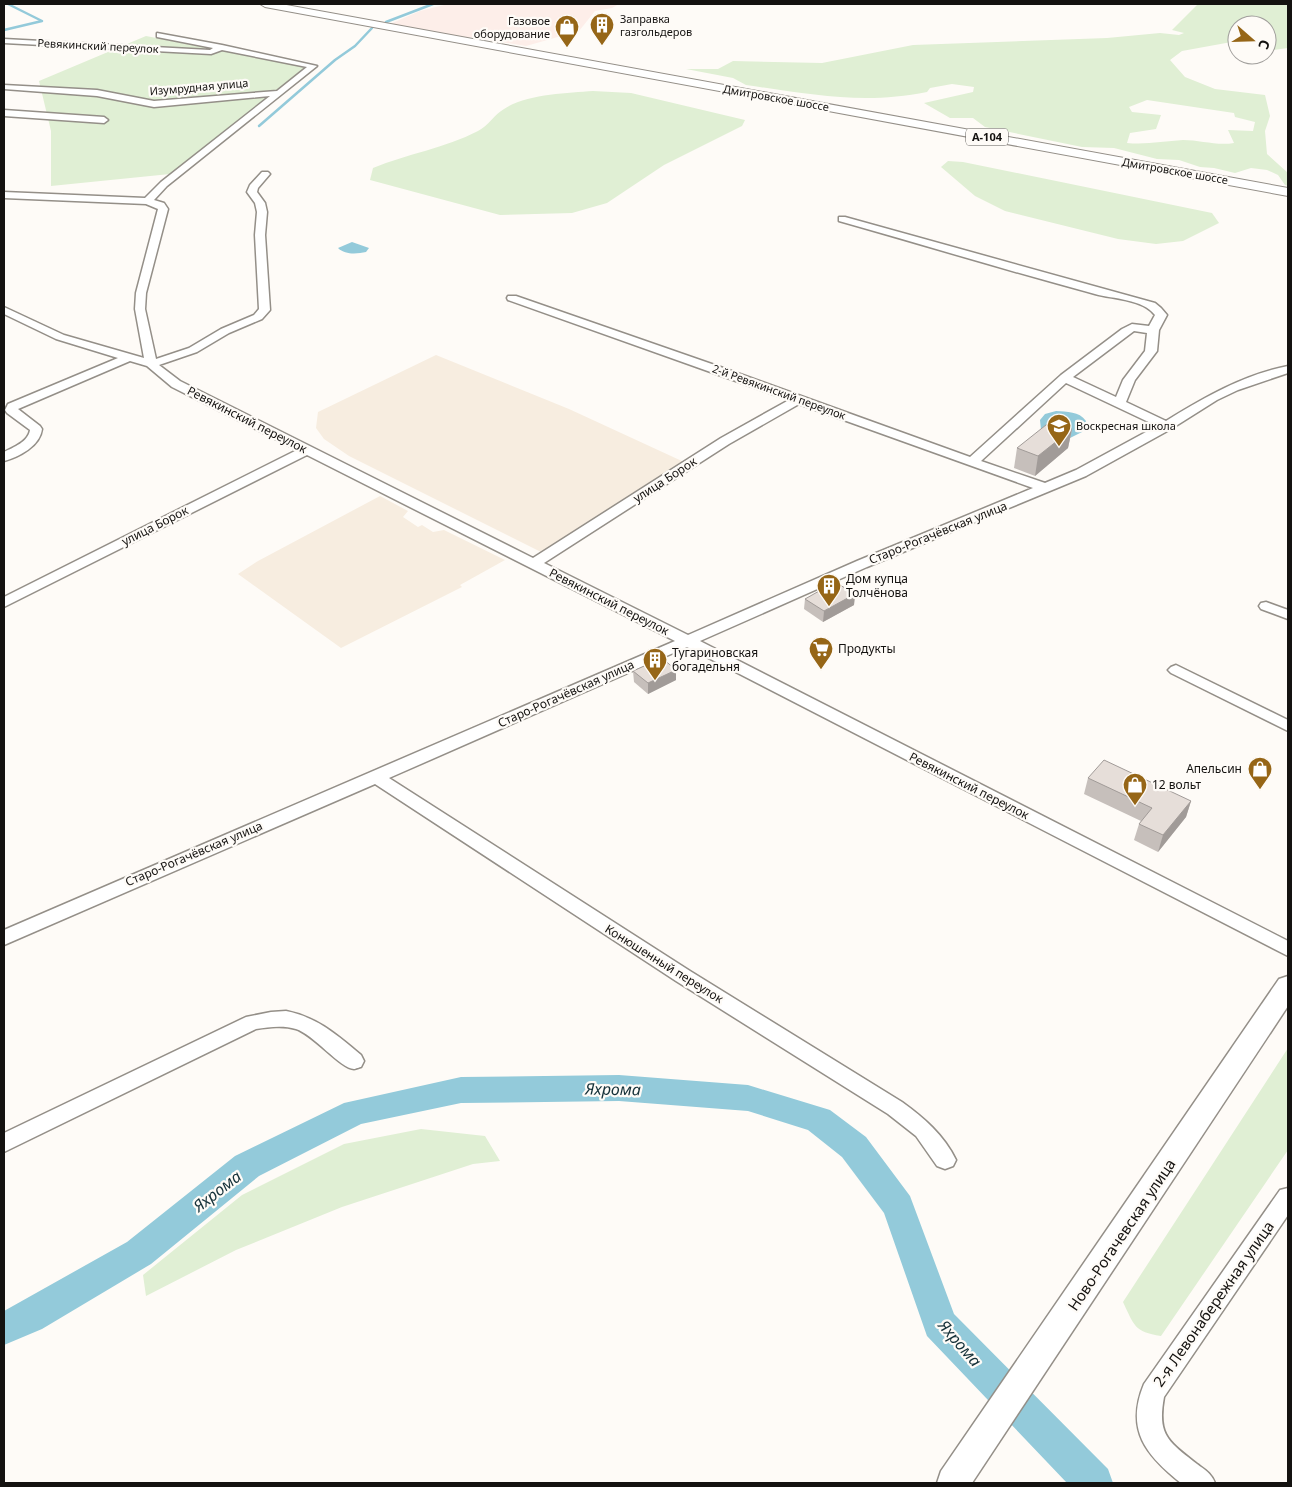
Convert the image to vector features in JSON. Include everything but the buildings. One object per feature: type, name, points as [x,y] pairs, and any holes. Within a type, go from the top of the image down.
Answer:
[{"type":"highway","name":"Дмитровское шоссе","points":[[265,4],[1288,192]]},
{"type":"main road","name":"Ново-Рогачевская улица","points":[[953,1483],[1092,1280],[1288,986]]},
{"type":"street","points":[[147,201],[164,184],[313,66],[160,35]]},
{"type":"street","name":"Ревякинский переулок","points":[[4,41],[204,52],[211,52],[222,47]]},
{"type":"street","name":"Изумрудная улица","points":[[4,87],[97,93],[154,104],[278,93]]},
{"type":"street","points":[[4,113],[104,120]]},
{"type":"street","points":[[4,195],[147,201],[161,205],[162,209],[141,293],[140,309],[151,364],[193,350],[225,331],[263,314],[265,310],[260,235],[262,212],[260,202],[252,192],[253,187],[265,174]]},
{"type":"street","points":[[842,219],[1101,293],[1152,305],[1159,310],[1161,315],[1153,330],[1151,352],[1129,380],[1120,403]]},
{"type":"street","name":"2-й Ревякинский переулок","points":[[512,298],[1045,488]]},
{"type":"street","name":"Ревякинский переулок","points":[[4,310],[60,336],[151,364],[176,384],[687,641],[1288,949]]},
{"type":"street","points":[[972,462],[1064,378],[1126,330],[1132,327],[1153,330]]},
{"type":"street","points":[[4,457],[28,444],[35,437],[36,429],[11,410],[12,407],[128,358]]},
{"type":"street","name":"Старо-Рогачёвская улица","points":[[4,938],[862,564],[1045,488],[1114,457],[1213,397],[1234,387],[1288,369]]},
{"type":"street","points":[[1064,378],[1167,426]]},
{"type":"street","name":"улица Борок","points":[[533,564],[725,441],[799,399]]},
{"type":"street","name":"улица Борок","points":[[4,603],[306,450]]},
{"type":"street","points":[[1266,606],[1288,615]]},
{"type":"street","points":[[1176,670],[1288,726]]},
{"type":"street","name":"Конюшенный переулок","points":[[374,776],[683,976],[895,1108],[923,1130],[945,1160]]},
{"type":"street","points":[[4,1143],[253,1022],[273,1018],[290,1018],[306,1023],[354,1061]]},
{"type":"street","name":"2-я Левонабережная улица","points":[[1202,1483],[1179,1465],[1153,1438],[1148,1409],[1153,1392],[1288,1197]]},
{"type":"shaded area","points":[[448,4],[619,4],[612,8],[595,11],[579,31],[526,46],[471,37],[467,38],[390,24],[420,11]]},
{"type":"shaded area","points":[[436,355],[569,409],[684,462],[543,553],[349,456],[324,439],[316,428],[318,412]]},
{"type":"shaded area","points":[[380,496],[408,511],[403,517],[418,527],[422,525],[433,532],[444,530],[505,560],[460,585],[462,587],[341,648],[238,574],[258,561]]},
{"type":"green space","points":[[1198,4],[1288,4],[1288,48],[1277,50],[1277,15],[1227,15],[1227,43],[1182,51],[1170,60],[1185,77],[1215,89],[1265,95],[1270,116],[1265,131],[1267,154],[1288,173],[1288,186],[1285,185],[1278,175],[1267,170],[1251,168],[1235,173],[1200,167],[1179,160],[1157,159],[1114,148],[1082,147],[985,127],[973,118],[950,118],[924,103],[973,92],[974,87],[952,84],[930,88],[927,92],[903,96],[881,98],[836,97],[746,85],[733,78],[686,69],[718,69],[733,61],[822,63],[913,45],[1107,38],[1160,33],[1179,35],[1184,33],[1172,30]],"holes":[[[1147,100],[1234,113],[1235,117],[1255,122],[1253,131],[1228,130],[1234,143],[1221,144],[1189,140],[1127,143],[1130,133],[1156,129],[1161,115],[1132,112],[1129,107]]]},
{"type":"green space","points":[[146,36],[310,68],[180,173],[51,186],[51,131],[39,81]]},
{"type":"green space","points":[[593,91],[631,93],[745,120],[742,126],[664,165],[607,203],[572,213],[500,215],[370,180],[373,168],[465,137],[482,129],[501,111],[513,104],[547,95]]},
{"type":"green space","points":[[948,161],[963,162],[1212,213],[1219,223],[1183,241],[1156,244],[1118,239],[1005,211],[975,196],[941,167]]},
{"type":"green space","points":[[1288,1048],[1288,1150],[1161,1336],[1140,1330],[1133,1322],[1123,1302]]},
{"type":"green space","points":[[421,1129],[485,1136],[500,1161],[473,1164],[342,1207],[236,1250],[146,1296],[143,1275],[242,1195],[344,1144]]},
{"type":"water","points":[[352,242],[369,248],[366,252],[348,253],[338,248]]},
{"type":"water","points":[[1056,411],[1080,415],[1086,421],[1082,432],[1070,438],[1041,430],[1040,420],[1045,414]]},
{"type":"waterway","points":[[4,30],[42,21],[8,4]]},
{"type":"waterway","points":[[386,22],[433,4]]},
{"type":"waterway","points":[[259,126],[335,60],[355,46],[372,28]]},
{"type":"waterway","name":"Яхрома","points":[[4,1328],[29,1317],[139,1253],[247,1166],[355,1112],[461,1090],[619,1088],[748,1098],[819,1120],[854,1147],[898,1206],[940,1324],[1094,1483]]},
{"type":"place","name":"Заправка газгольдеров","points":[[602,46]]},
{"type":"place","name":"Газовое оборудование","points":[[567,48]]},
{"type":"place","name":"Воскресная школа","points":[[1059,447]]},
{"type":"place","name":"Дом купца Толчёнова","points":[[829,607]]},
{"type":"place","name":"Продукты","points":[[821,670]]},
{"type":"place","name":"Тугариновская богадельня","points":[[655,681]]},
{"type":"place","name":"Апельсин","points":[[1260,790]]},
{"type":"place","name":"12 вольт","points":[[1135,806]]}]
